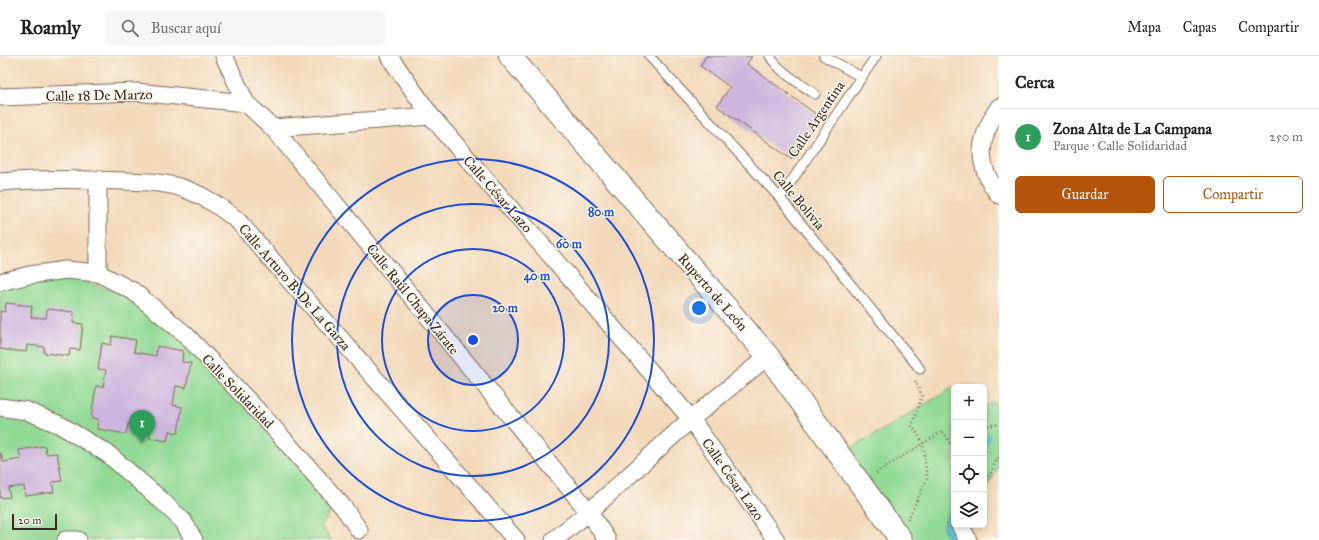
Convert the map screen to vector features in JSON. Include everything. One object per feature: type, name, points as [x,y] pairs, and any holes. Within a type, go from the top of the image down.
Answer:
[{"type":"street","name":"Calle Raúl Chapa Zárate","points":[[224,56],[246,103],[273,128],[589,512],[607,540]]},
{"type":"street","name":"Calle César Lazo","points":[[389,56],[431,116],[691,419],[776,540]]},
{"type":"street","name":"Ruperto de León","points":[[510,56],[768,356],[860,483],[898,539]]},
{"type":"street","name":"Calle 18 De Marzo","points":[[0,96],[136,92],[246,103]]},
{"type":"street","points":[[999,107],[989,122],[983,138],[982,154],[985,174],[999,195]]},
{"type":"street","points":[[273,128],[431,116]]},
{"type":"street","name":"Calle Arturo B. De La Garza","points":[[0,182],[32,179],[98,179],[156,182],[184,188],[211,200],[237,220],[516,540]]},
{"type":"street","points":[[98,179],[98,273]]},
{"type":"street","name":"Calle Solidaridad","points":[[0,282],[30,275],[66,270],[98,273],[133,291],[185,334],[272,426],[344,508],[359,530]]},
{"type":"street","points":[[554,540],[589,512],[691,419],[768,356]]},
{"type":"street","points":[[0,407],[27,411],[60,426],[108,454],[183,521],[194,540]]},
{"type":"street","points":[[962,528],[968,540]]},
{"type":"street","points":[[66,540],[78,540]]},
{"type":"lane","name":"Calle Bolivia","points":[[649,56],[780,198],[920,369]]},
{"type":"lane","points":[[770,56],[772,60],[785,72],[815,94]]},
{"type":"lane","points":[[824,56],[861,77]]},
{"type":"lane","name":"Calle Argentina","points":[[780,198],[876,56]]},
{"type":"path","points":[[898,539],[927,479],[923,443],[912,426],[922,395],[912,374],[920,369]]},
{"type":"path","points":[[987,426],[999,424]]},
{"type":"path","points":[[860,483],[943,431],[951,445]]},
{"type":"path","points":[[987,478],[999,456]]},
{"type":"green space","points":[[68,276],[136,299],[230,386],[338,501],[321,526],[332,540],[0,540],[0,282]]},
{"type":"green space","points":[[951,389],[951,528],[956,528],[962,540],[911,540],[847,451]]},
{"type":"green space","points":[[993,402],[999,406],[999,465],[987,487],[987,420],[987,405]]},
{"type":"water","points":[[951,506],[951,528],[956,528],[962,540],[948,540],[943,527]]},
{"type":"building","points":[[706,56],[752,56],[747,64],[820,117],[791,159],[717,106],[730,87],[700,66]]},
{"type":"building","points":[[6,303],[32,306],[31,317],[46,318],[47,309],[74,312],[73,323],[83,324],[80,350],[70,349],[69,356],[44,353],[44,347],[27,345],[26,352],[0,349],[0,311],[5,312]]},
{"type":"building","points":[[112,336],[136,340],[134,352],[156,356],[157,346],[183,351],[182,362],[191,363],[186,388],[176,386],[173,405],[182,407],[178,433],[169,431],[167,441],[149,438],[151,428],[128,424],[126,434],[97,429],[98,419],[91,418],[96,386],[103,387],[106,370],[98,369],[102,343],[111,345]]},
{"type":"building","points":[[45,446],[46,454],[57,453],[62,481],[52,482],[54,492],[25,496],[24,486],[8,488],[10,497],[0,498],[0,453],[3,462],[21,459],[19,450]]},
{"type":"waterway","points":[[987,441],[989,437]]},
{"type":"place","name":"Zona Alta de La Campana","points":[[142,443]]}]
